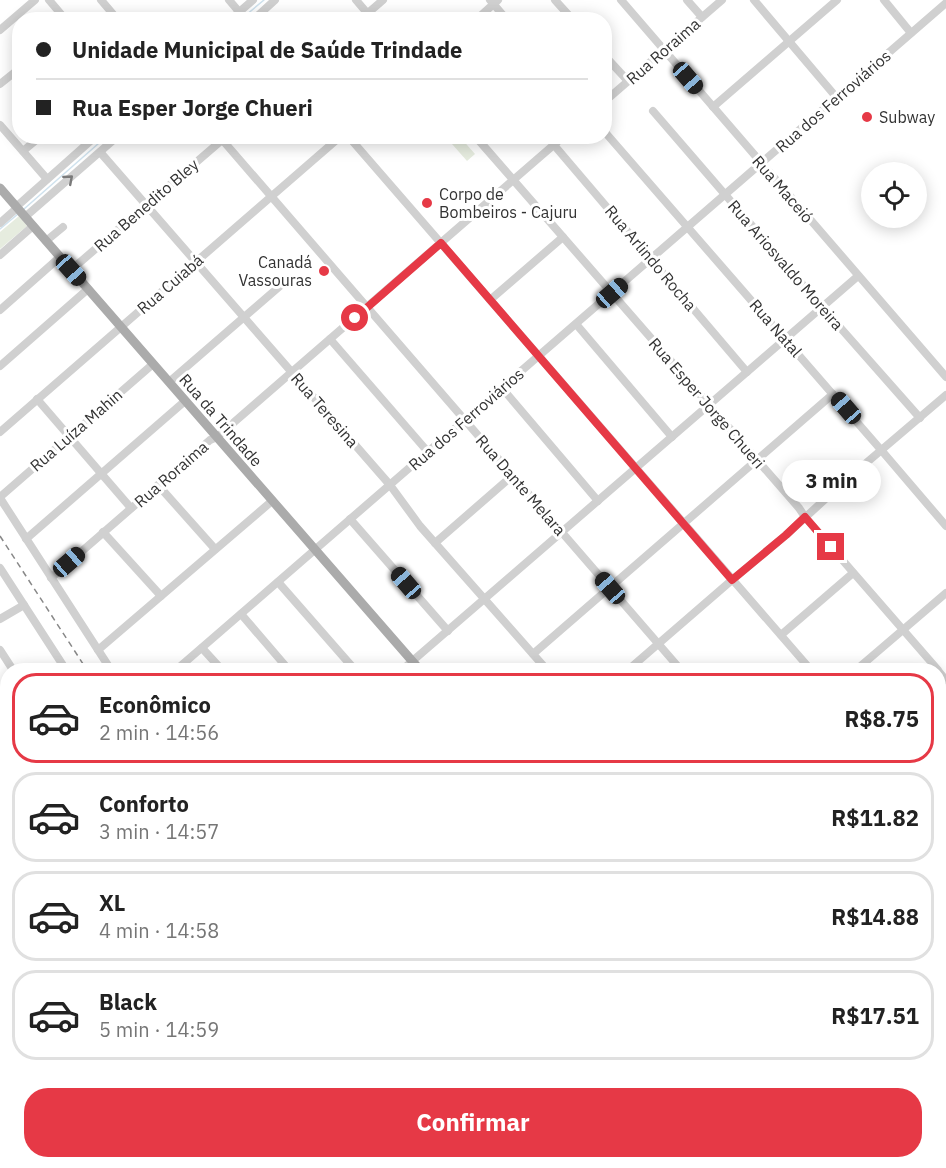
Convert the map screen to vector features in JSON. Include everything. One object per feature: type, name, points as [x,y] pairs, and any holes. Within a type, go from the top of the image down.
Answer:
[{"type":"main road","name":"Rua da Trindade","points":[[0,188],[412,662]]},
{"type":"street","points":[[24,12],[35,0]]},
{"type":"street","points":[[49,0],[59,12]]},
{"type":"street","points":[[101,0],[111,12]]},
{"type":"street","points":[[229,0],[239,12],[253,0]]},
{"type":"street","points":[[262,12],[276,0]]},
{"type":"street","points":[[356,0],[367,12]]},
{"type":"street","points":[[555,0],[566,12]]},
{"type":"street","name":"Rua Maceió","points":[[621,0],[946,377]]},
{"type":"street","points":[[687,0],[702,17]]},
{"type":"street","name":"Rua Roraima","points":[[612,95],[722,0]]},
{"type":"street","points":[[754,0],[837,98]]},
{"type":"street","points":[[713,107],[837,0]]},
{"type":"street","points":[[884,0],[911,33]]},
{"type":"street","points":[[484,12],[494,1]]},
{"type":"street","name":"Rua dos Ferroviários","points":[[184,663],[946,3]]},
{"type":"street","points":[[612,64],[628,81]]},
{"type":"street","points":[[0,84],[12,74]]},
{"type":"street","name":"Rua Ariosvaldo Moreira","points":[[654,111],[920,418]]},
{"type":"street","points":[[0,124],[12,138]]},
{"type":"street","name":"Rua Natal","points":[[612,140],[946,526]]},
{"type":"street","points":[[17,144],[47,179]]},
{"type":"street","points":[[24,152],[32,144]]},
{"type":"street","points":[[0,223],[87,144]]},
{"type":"street","points":[[25,217],[109,144]]},
{"type":"street","name":"Rua Benedito Bley","points":[[71,270],[213,144]]},
{"type":"street","name":"Rua Dante Melara","points":[[225,144],[675,663]]},
{"type":"street","name":"Rua Cuiabá","points":[[0,432],[332,144]]},
{"type":"street","points":[[355,144],[806,663]]},
{"type":"street","name":"Rua Esper Jorge Chueri","points":[[482,144],[932,663]]},
{"type":"street","name":"Rua Roraima","points":[[51,578],[554,145]]},
{"type":"street","name":"Rua Arlindo Rocha","points":[[554,145],[747,372]]},
{"type":"street","name":"Rua Teresina","points":[[100,152],[390,485],[435,543],[541,663]]},
{"type":"street","points":[[0,255],[33,226]]},
{"type":"street","points":[[46,241],[63,227]]},
{"type":"street","points":[[490,300],[563,237]]},
{"type":"street","points":[[0,310],[60,257]]},
{"type":"street","points":[[412,662],[858,276]]},
{"type":"street","points":[[169,382],[280,286]]},
{"type":"street","points":[[0,366],[88,289]]},
{"type":"street","points":[[576,324],[672,437]]},
{"type":"street","points":[[330,339],[428,452]]},
{"type":"street","name":"Rua Luíza Mahin","points":[[0,497],[153,364]]},
{"type":"street","points":[[502,388],[598,501]]},
{"type":"street","points":[[533,654],[833,394]]},
{"type":"street","points":[[636,663],[946,395]]},
{"type":"street","points":[[37,399],[131,508]]},
{"type":"street","points":[[26,539],[185,401]]},
{"type":"street","points":[[435,543],[512,476]]},
{"type":"street","points":[[158,485],[215,549]]},
{"type":"street","points":[[0,497],[106,663]]},
{"type":"street","points":[[98,650],[272,501]]},
{"type":"street","points":[[350,519],[448,631]]},
{"type":"street","points":[[103,532],[161,596]]},
{"type":"street","points":[[0,568],[61,663]]},
{"type":"street","points":[[781,635],[853,573]]},
{"type":"street","points":[[278,582],[348,663]]},
{"type":"street","points":[[864,663],[946,593]]},
{"type":"street","points":[[0,619],[24,605]]},
{"type":"street","points":[[241,614],[283,663]]},
{"type":"street","points":[[202,648],[216,663]]},
{"type":"street","points":[[0,650],[8,663]]},
{"type":"shaded area","points":[[452,144],[466,144],[475,154],[467,161]]},
{"type":"shaded area","points":[[19,216],[27,226],[0,249],[0,232]]},
{"type":"waterway","points":[[250,12],[264,0]]},
{"type":"waterway","points":[[24,209],[98,144]]},
{"type":"waterway","points":[[0,229],[18,214]]},
{"type":"railway","points":[[0,536],[82,663]]},
{"type":"place","name":"Subway","points":[[867,117]]},
{"type":"place","name":"Corpo de Bombeiros - Cajuru","points":[[427,203]]},
{"type":"place","name":"Canadá Vassouras","points":[[324,271]]},
{"type":"route","points":[[355,318],[441,243],[732,580],[805,517],[831,547]]}]
